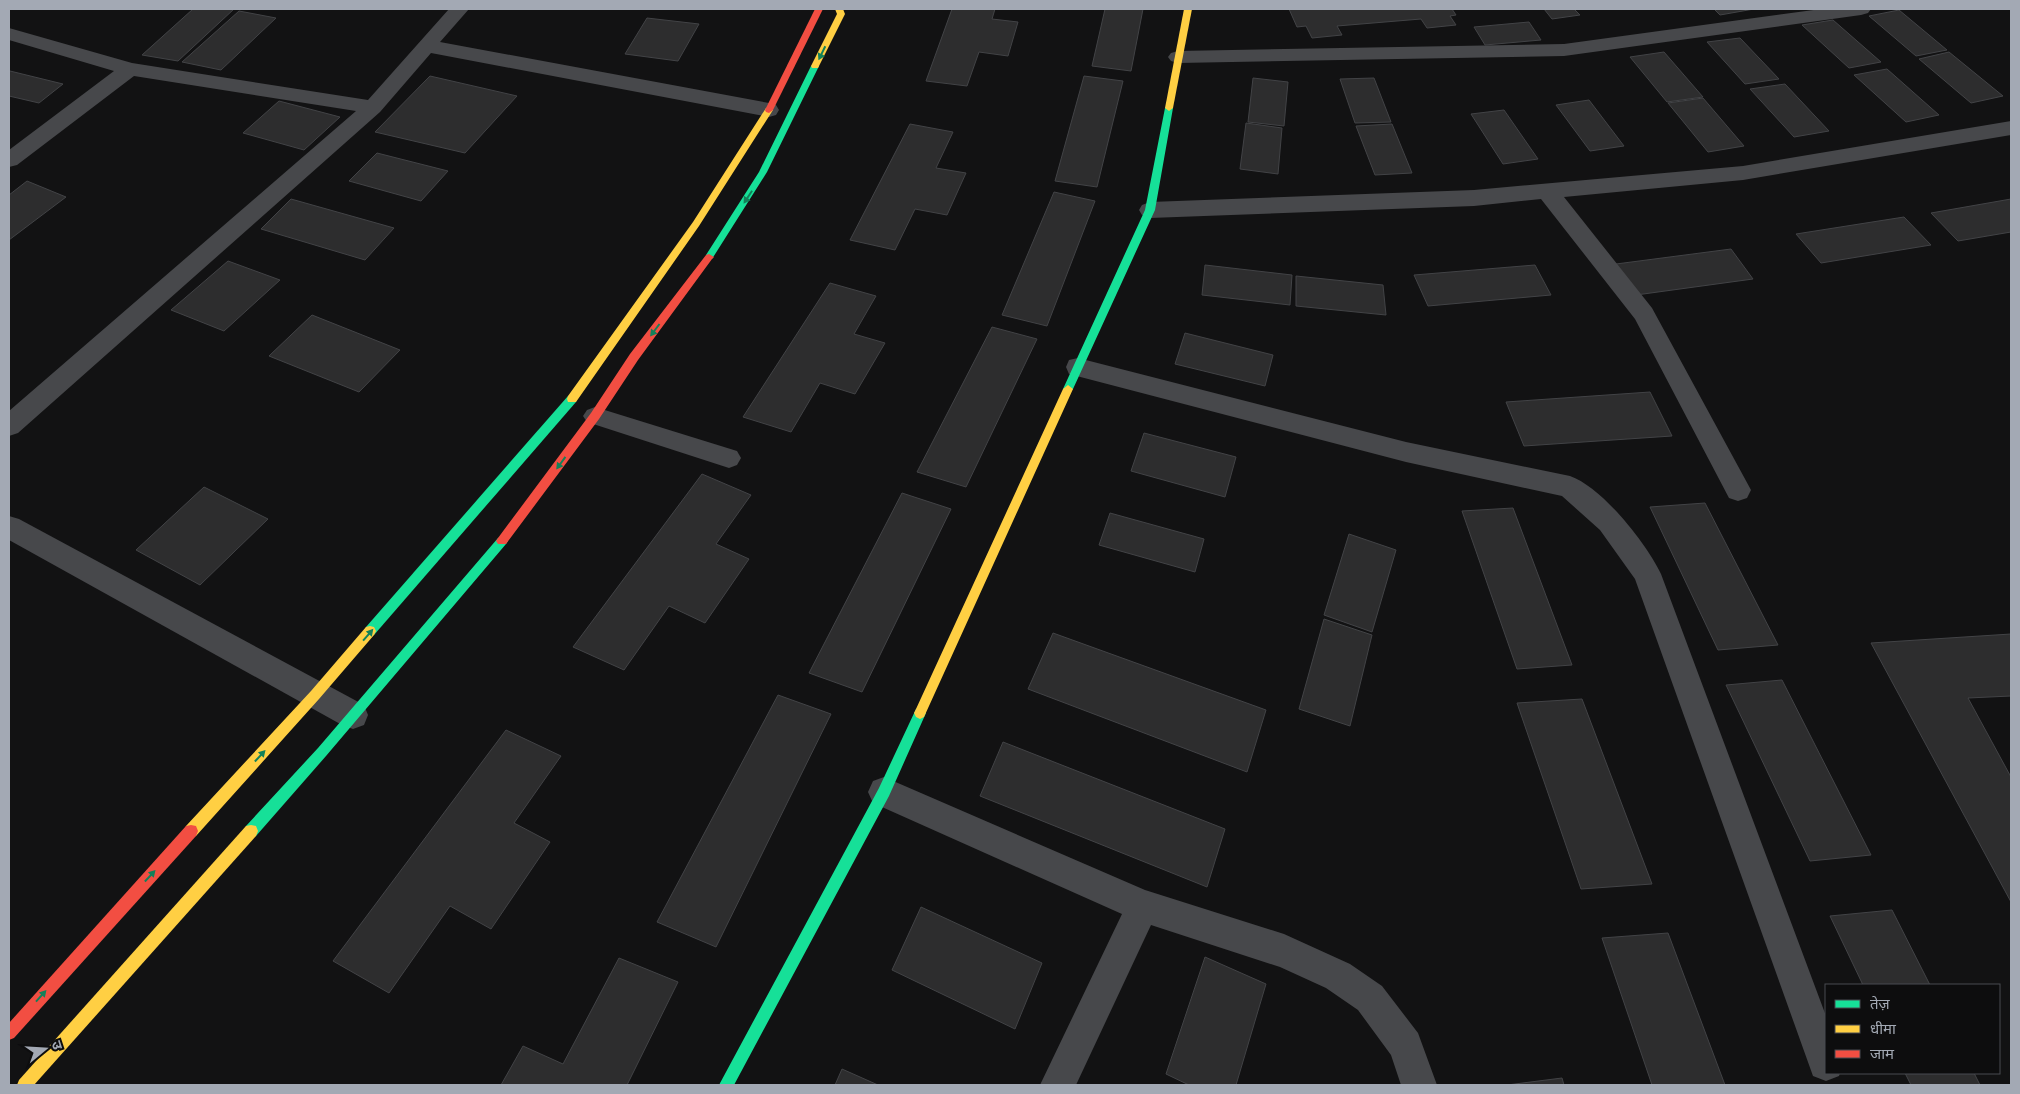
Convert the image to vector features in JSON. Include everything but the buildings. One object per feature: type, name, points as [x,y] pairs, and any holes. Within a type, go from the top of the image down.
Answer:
[{"type":"street","points":[[9,426],[373,107],[459,9]]},
{"type":"street","points":[[9,1033],[315,696],[576,394],[696,224],[769,110],[820,9]]},
{"type":"street","points":[[24,1085],[353,715],[509,533],[595,416],[634,357],[701,268],[763,172],[841,14],[839,9]]},
{"type":"street","points":[[726,1085],[884,792],[1150,210],[1188,9]]},
{"type":"street","points":[[1178,57],[1564,50],[1861,9]]},
{"type":"street","points":[[9,34],[130,69],[373,107]]},
{"type":"street","points":[[427,46],[769,110]]},
{"type":"street","points":[[9,160],[130,69]]},
{"type":"street","points":[[784,80],[807,84]]},
{"type":"street","points":[[1150,210],[1474,198],[1743,173],[2011,128]]},
{"type":"street","points":[[1546,191],[1644,314],[1738,490]]},
{"type":"street","points":[[1078,367],[1406,452],[1570,487],[1610,522],[1646,574],[1825,1060]]},
{"type":"street","points":[[9,527],[315,696],[353,715]]},
{"type":"street","points":[[884,792],[1143,906],[1284,951],[1338,976],[1370,998],[1406,1046],[1419,1085]]},
{"type":"street","points":[[1058,1085],[1143,906]]},
{"type":"lane","points":[[595,416],[729,458]]},
{"type":"traffic: fast","points":[[709,257],[763,172],[815,66]]},
{"type":"traffic: fast","points":[[1068,389],[1150,210],[1169,108]]},
{"type":"traffic: fast","points":[[370,631],[572,399]]},
{"type":"traffic: fast","points":[[251,831],[322,752],[502,541]]},
{"type":"traffic: fast","points":[[726,1085],[884,792],[920,713]]},
{"type":"traffic: slow","points":[[815,66],[841,14],[839,9]]},
{"type":"traffic: slow","points":[[1169,108],[1188,9]]},
{"type":"traffic: slow","points":[[572,399],[696,224],[769,110]]},
{"type":"traffic: slow","points":[[920,713],[1068,389]]},
{"type":"traffic: slow","points":[[191,831],[315,695],[370,631]]},
{"type":"traffic: slow","points":[[24,1085],[251,831]]},
{"type":"traffic: jam","points":[[769,110],[819,9]]},
{"type":"traffic: jam","points":[[502,541],[595,416],[634,357],[709,257]]},
{"type":"traffic: jam","points":[[9,1033],[191,831]]}]
